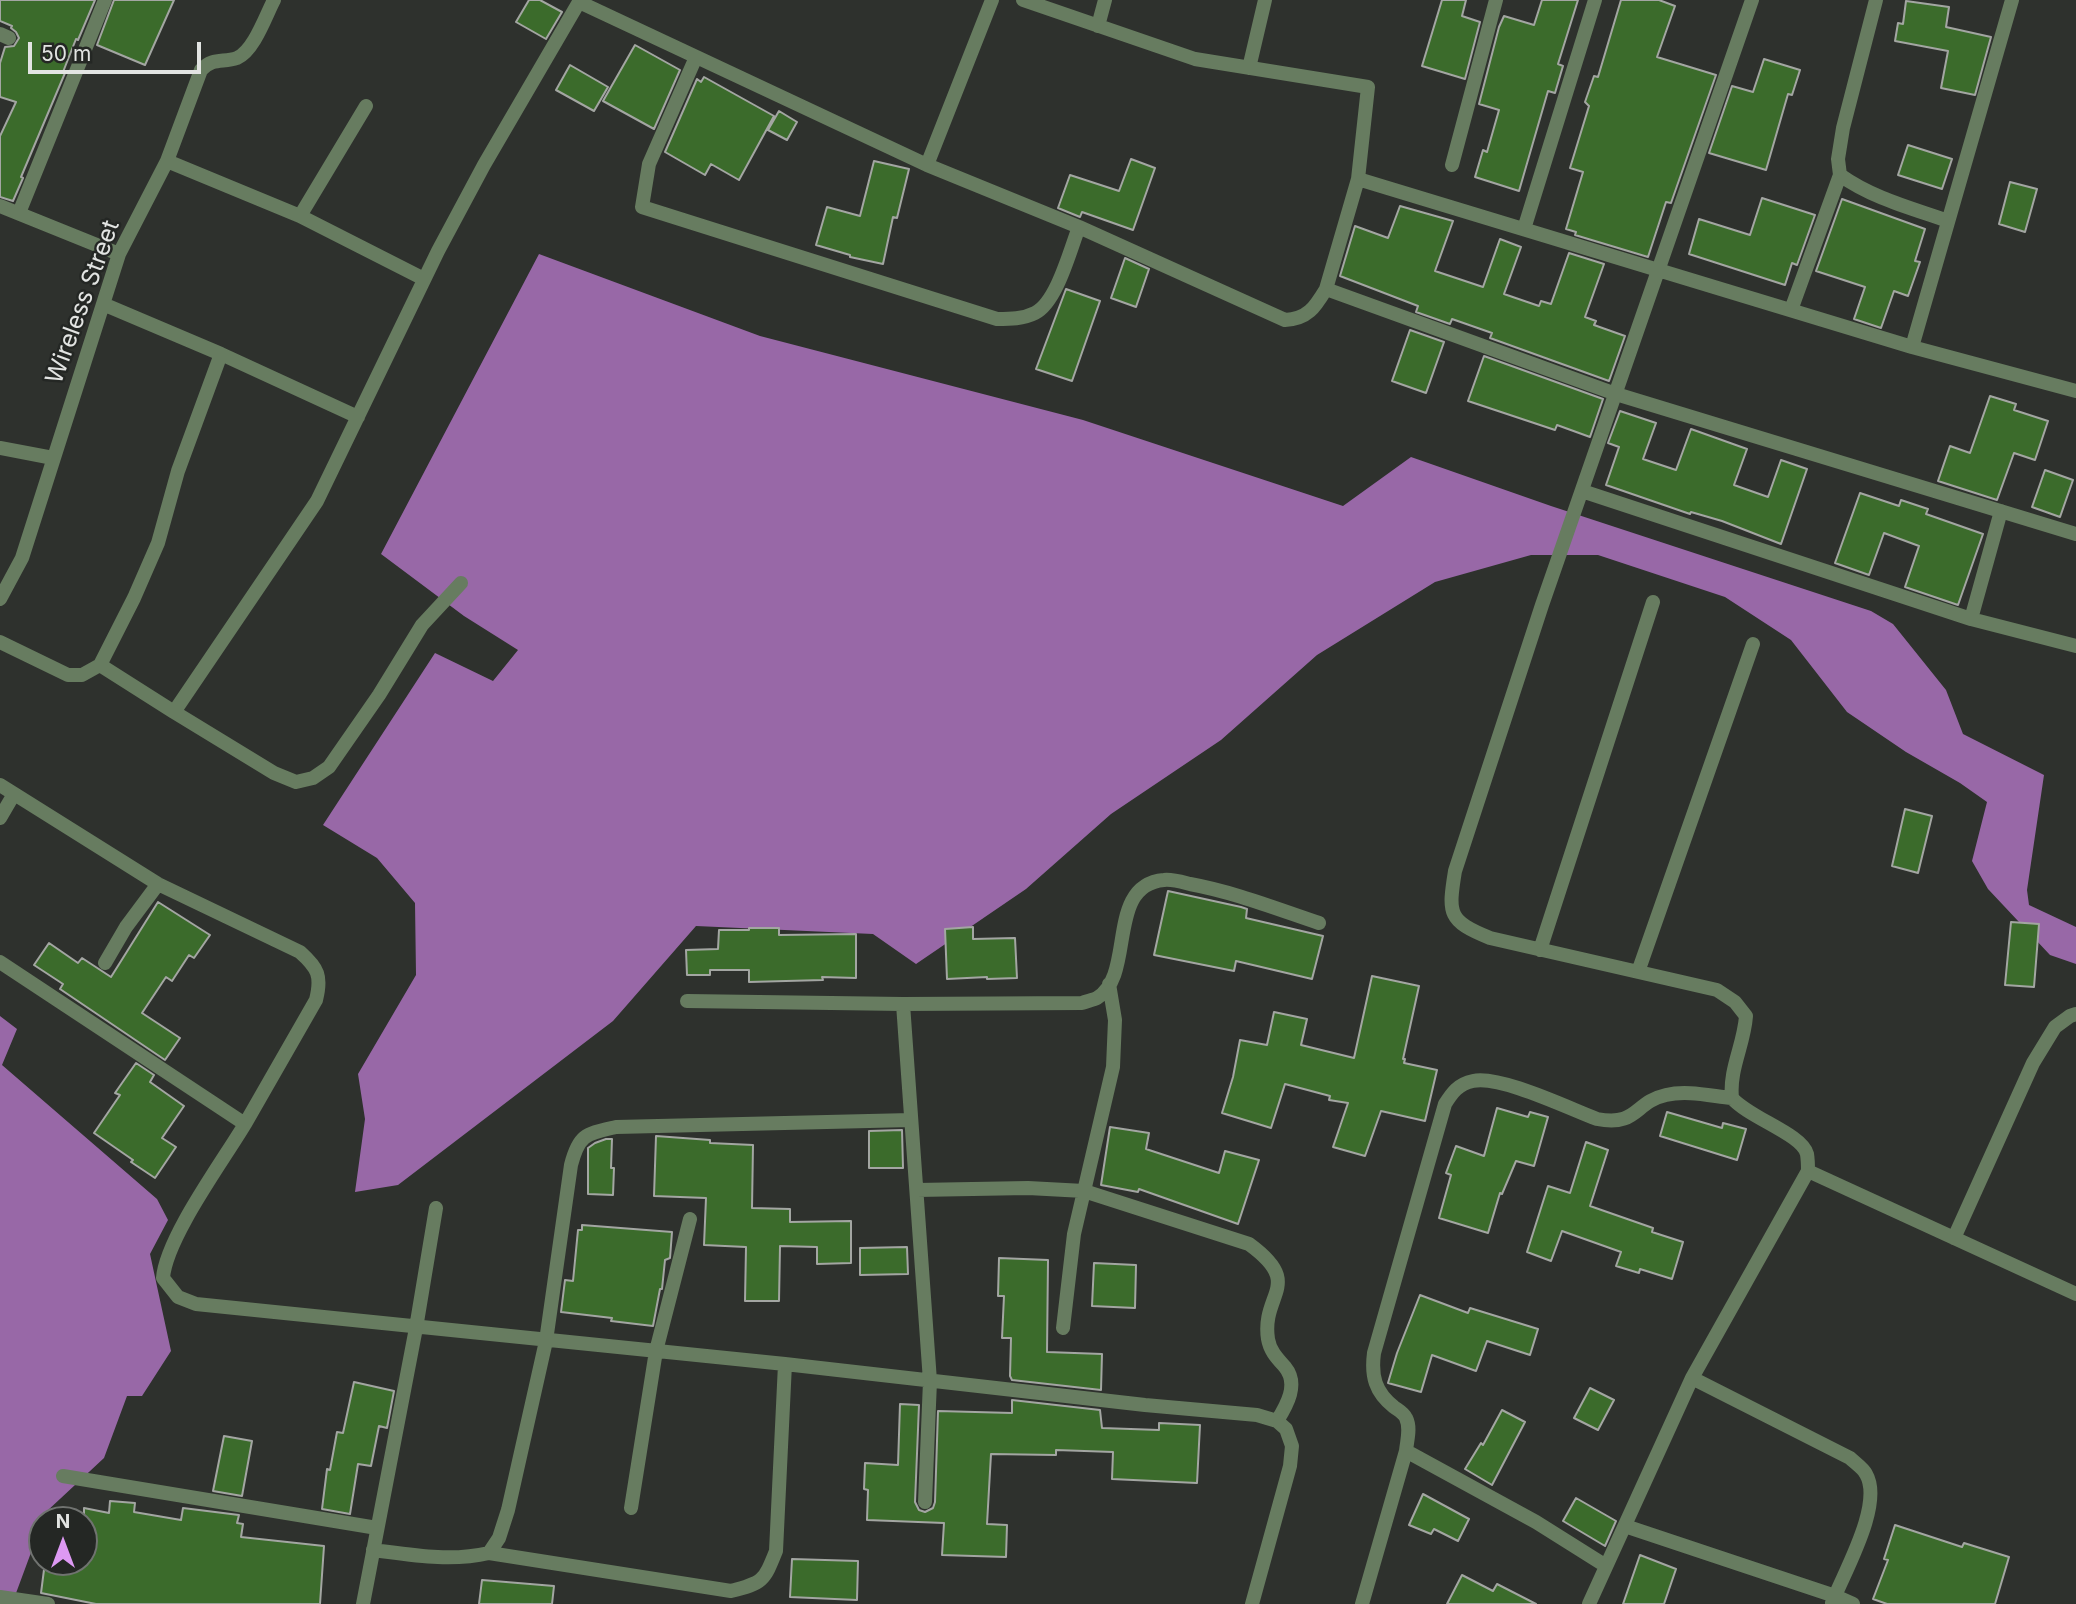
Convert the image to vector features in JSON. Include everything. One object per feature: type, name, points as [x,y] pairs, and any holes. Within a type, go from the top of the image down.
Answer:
[{"type":"street","points":[[19,213],[105,0]]},
{"type":"street","name":"Wireless Street","points":[[0,599],[22,558],[119,254],[167,161],[201,70],[207,63],[236,58],[244,53],[251,46],[274,0]]},
{"type":"street","points":[[927,165],[992,0]]},
{"type":"street","points":[[174,712],[317,501],[424,279],[484,165],[578,1],[927,165],[1079,227],[1285,320],[1296,319],[1312,311],[1326,289],[1358,179],[1367,87],[1195,59],[1023,0]]},
{"type":"street","points":[[1098,26],[1105,0]]},
{"type":"street","points":[[1249,68],[1265,0]]},
{"type":"street","points":[[1452,165],[1496,0]]},
{"type":"street","points":[[1524,229],[1595,0]]},
{"type":"street","points":[[1732,1098],[1730,1083],[1745,1035],[1746,1016],[1735,1002],[1717,990],[1490,938],[1465,928],[1453,915],[1451,898],[1460,857],[1542,605],[1752,0]]},
{"type":"street","points":[[1791,310],[1840,175],[1838,159],[1843,128],[1876,0]]},
{"type":"street","points":[[1912,347],[2011,0]]},
{"type":"street","points":[[696,57],[649,163],[642,207],[997,319],[1021,318],[1037,312],[1053,295],[1079,227]]},
{"type":"street","points":[[300,216],[366,106]]},
{"type":"street","points":[[167,161],[300,216],[424,279]]},
{"type":"street","points":[[1840,175],[1883,199],[1948,221]]},
{"type":"street","points":[[1358,179],[1912,347],[2076,391]]},
{"type":"street","points":[[0,206],[119,254]]},
{"type":"street","points":[[1326,289],[1615,394],[2076,534]]},
{"type":"street","points":[[103,304],[358,417]]},
{"type":"street","points":[[0,642],[68,675],[82,675],[100,665],[158,543],[178,471],[220,354]]},
{"type":"street","points":[[0,448],[53,458]]},
{"type":"street","points":[[1582,491],[1971,619],[2076,646]]},
{"type":"street","points":[[1971,619],[2001,511]]},
{"type":"street","points":[[100,665],[274,773],[296,782],[313,778],[329,767],[379,695],[422,625],[461,583]]},
{"type":"street","points":[[1540,950],[1653,602]]},
{"type":"street","points":[[1637,972],[1753,644]]},
{"type":"street","points":[[0,785],[158,884],[300,952],[314,965],[319,978],[316,1000],[245,1124],[175,1238],[164,1266],[163,1278],[178,1297],[196,1304],[1257,1415],[1278,1421],[1286,1429],[1292,1446],[1290,1466],[1252,1604]]},
{"type":"street","points":[[0,818],[14,794]]},
{"type":"street","points":[[687,1000],[903,1004],[1082,1003],[1099,997],[1109,984],[1133,898],[1147,883],[1166,880],[1211,888],[1319,923]]},
{"type":"street","points":[[105,963],[126,927],[158,884]]},
{"type":"street","points":[[0,962],[245,1124]]},
{"type":"street","points":[[1063,1328],[1074,1234],[1113,1067],[1115,1020],[1109,984]]},
{"type":"street","points":[[903,1004],[930,1381],[925,1502]]},
{"type":"street","points":[[1954,1238],[2032,1063],[2055,1027],[2076,1014]]},
{"type":"street","points":[[1362,1604],[1406,1451],[1409,1431],[1405,1416],[1385,1400],[1376,1388],[1372,1371],[1374,1353],[1445,1104],[1456,1088],[1471,1081],[1503,1084],[1597,1119],[1610,1121],[1623,1120],[1637,1113],[1651,1100],[1664,1095],[1679,1093],[1732,1098],[1750,1114],[1800,1142],[1807,1153],[1808,1171],[1692,1378],[1589,1604]]},
{"type":"street","points":[[489,1553],[499,1538],[508,1510],[546,1341],[571,1165],[576,1146],[582,1138],[616,1127],[911,1120]]},
{"type":"street","points":[[1808,1171],[2076,1294]]},
{"type":"street","points":[[917,1190],[1028,1188],[1084,1191],[1249,1244],[1275,1267],[1278,1278],[1268,1337],[1271,1350],[1288,1370],[1292,1384],[1288,1404],[1278,1421]]},
{"type":"street","points":[[363,1604],[436,1208]]},
{"type":"street","points":[[631,1508],[656,1352],[690,1219]]},
{"type":"street","points":[[373,1549],[428,1558],[469,1558],[489,1553],[731,1591],[755,1585],[767,1573],[776,1551],[785,1364]]},
{"type":"street","points":[[1692,1378],[1850,1458],[1866,1474],[1871,1494],[1868,1515],[1834,1600]]},
{"type":"street","points":[[1406,1451],[1536,1522],[1606,1566]]},
{"type":"street","points":[[63,1476],[377,1528]]},
{"type":"street","points":[[1625,1526],[1834,1600],[1853,1604]]},
{"type":"street","points":[[0,1597],[48,1604]]},
{"type":"shaded area","points":[[539,254],[760,336],[1083,420],[1343,506],[1411,457],[1871,611],[1893,624],[1946,690],[1963,734],[2044,775],[2027,890],[2029,905],[2076,927],[2076,964],[2050,955],[1988,889],[1972,861],[1987,802],[1847,712],[1791,640],[1725,597],[1598,555],[1531,555],[1435,582],[1317,655],[1221,740],[1111,814],[1026,889],[916,964],[873,934],[696,926],[613,1021],[398,1185],[355,1192],[365,1119],[358,1074],[416,975],[415,903],[377,858],[323,825],[435,653],[493,681],[518,650],[464,616],[381,554]]},
{"type":"shaded area","points":[[0,1016],[17,1029],[2,1065],[157,1199],[168,1220],[150,1254],[171,1351],[142,1396],[127,1396],[104,1458],[52,1506],[28,1506],[28,1561],[12,1604],[0,1604]]},
{"type":"building","points":[[0,0],[95,0],[78,40],[76,39],[13,201],[0,197],[0,136],[16,102],[0,97],[0,63],[5,47],[14,46],[19,38],[12,26],[0,21]]},
{"type":"building","points":[[114,0],[174,0],[145,65],[97,45]]},
{"type":"building","points":[[529,0],[540,0],[562,12],[546,39],[516,22]]},
{"type":"building","points":[[1442,0],[1466,0],[1462,16],[1480,22],[1465,79],[1422,66]]},
{"type":"building","points":[[1542,0],[1578,0],[1558,64],[1563,66],[1555,93],[1548,91],[1519,191],[1475,177],[1483,150],[1487,152],[1499,110],[1479,104],[1504,16],[1534,25]]},
{"type":"building","points":[[1621,0],[1659,0],[1675,6],[1657,57],[1716,75],[1671,203],[1666,202],[1648,257],[1575,235],[1576,232],[1566,229],[1583,172],[1570,168],[1589,106],[1585,102],[1594,76],[1598,77]]},
{"type":"building","points":[[1906,1],[1949,7],[1946,27],[1991,37],[1975,95],[1941,88],[1948,51],[1895,41],[1898,23],[1903,24]]},
{"type":"building","points":[[635,45],[680,70],[654,129],[603,101]]},
{"type":"building","points":[[1764,59],[1800,70],[1792,95],[1788,94],[1766,170],[1709,153],[1732,86],[1753,92]]},
{"type":"building","points":[[570,65],[608,87],[594,111],[556,90]]},
{"type":"building","points":[[704,77],[774,116],[739,180],[711,164],[705,175],[665,152],[697,79],[701,82]]},
{"type":"building","points":[[779,111],[797,122],[787,140],[768,130]]},
{"type":"building","points":[[1908,145],[1952,159],[1942,189],[1898,175]]},
{"type":"building","points":[[1131,159],[1155,168],[1133,230],[1082,212],[1080,217],[1058,208],[1070,175],[1119,191]]},
{"type":"building","points":[[874,161],[909,169],[897,218],[893,217],[883,264],[850,257],[816,245],[827,207],[860,216]]},
{"type":"building","points":[[2010,182],[2037,189],[2025,232],[1999,224]]},
{"type":"building","points":[[1762,198],[1815,215],[1797,265],[1792,263],[1785,285],[1689,254],[1699,219],[1750,235]]},
{"type":"building","points":[[1842,199],[1925,229],[1915,261],[1920,262],[1908,296],[1894,291],[1881,328],[1854,319],[1865,287],[1816,271]]},
{"type":"building","points":[[1400,206],[1453,221],[1435,271],[1483,287],[1500,239],[1521,247],[1504,294],[1539,306],[1541,301],[1551,304],[1569,253],[1604,264],[1585,317],[1596,321],[1594,325],[1625,336],[1609,381],[1490,338],[1492,333],[1452,319],[1450,324],[1416,312],[1418,306],[1340,276],[1355,226],[1388,238]]},
{"type":"building","points":[[1125,258],[1149,269],[1136,307],[1111,298]]},
{"type":"building","points":[[1066,289],[1100,301],[1072,381],[1036,369]]},
{"type":"building","points":[[1410,330],[1444,342],[1426,393],[1392,381]]},
{"type":"building","points":[[1484,356],[1603,399],[1590,437],[1557,425],[1555,430],[1468,401]]},
{"type":"building","points":[[1990,396],[2016,404],[2014,410],[2048,421],[2035,460],[2014,453],[1997,500],[1938,481],[1950,446],[1970,453]]},
{"type":"building","points":[[1620,411],[1656,423],[1643,459],[1676,470],[1691,429],[1747,449],[1734,485],[1768,497],[1781,460],[1807,469],[1781,544],[1722,521],[1691,512],[1690,514],[1606,485],[1619,447],[1608,443]]},
{"type":"building","points":[[2045,470],[2073,480],[2060,517],[2032,507]]},
{"type":"building","points":[[1860,493],[1899,506],[1901,500],[1928,509],[1926,514],[1983,534],[1958,605],[1905,587],[1919,546],[1884,533],[1869,575],[1835,563]]},
{"type":"building","points":[[1905,809],[1932,816],[1918,873],[1892,866]]},
{"type":"building","points":[[1168,891],[1241,907],[1247,909],[1246,918],[1323,936],[1312,979],[1236,961],[1234,971],[1154,955]]},
{"type":"building","points":[[158,902],[210,935],[194,958],[189,955],[172,981],[166,977],[142,1013],[180,1038],[165,1060],[60,989],[63,984],[34,965],[49,943],[78,963],[82,958],[111,977]]},
{"type":"building","points":[[2011,922],[2039,924],[2034,987],[2005,985]]},
{"type":"building","points":[[973,927],[973,939],[1015,938],[1017,978],[947,979],[945,929]]},
{"type":"building","points":[[779,928],[779,935],[856,934],[856,978],[822,977],[823,980],[749,982],[749,970],[710,970],[710,975],[687,975],[686,950],[718,949],[719,930]]},
{"type":"building","points":[[1372,976],[1419,986],[1403,1059],[1404,1063],[1437,1070],[1425,1121],[1381,1111],[1365,1156],[1333,1147],[1348,1103],[1329,1100],[1330,1096],[1285,1084],[1271,1128],[1222,1113],[1240,1040],[1267,1045],[1274,1012],[1307,1019],[1301,1045],[1354,1058]]},
{"type":"building","points":[[136,1063],[154,1075],[150,1082],[184,1106],[162,1138],[176,1147],[155,1178],[94,1133],[120,1095],[115,1093]]},
{"type":"building","points":[[1497,1108],[1528,1117],[1530,1112],[1548,1117],[1534,1166],[1516,1161],[1502,1194],[1500,1193],[1488,1233],[1439,1218],[1451,1175],[1446,1173],[1456,1146],[1484,1156]]},
{"type":"building","points":[[1667,1112],[1722,1128],[1723,1123],[1746,1129],[1737,1160],[1660,1136]]},
{"type":"building","points":[[1110,1127],[1149,1133],[1146,1149],[1219,1173],[1225,1151],[1259,1160],[1238,1224],[1139,1189],[1138,1192],[1101,1185]]},
{"type":"building","points":[[902,1130],[903,1168],[869,1168],[869,1131]]},
{"type":"building","points":[[656,1136],[753,1145],[752,1208],[790,1209],[790,1222],[851,1221],[851,1263],[817,1264],[817,1247],[780,1246],[779,1301],[745,1301],[746,1247],[704,1245],[706,1198],[654,1196]]},
{"type":"building","points":[[606,1139],[612,1139],[613,1195],[588,1194],[588,1148]]},
{"type":"building","points":[[1586,1142],[1608,1150],[1590,1206],[1653,1228],[1652,1232],[1683,1242],[1672,1279],[1640,1269],[1639,1273],[1616,1266],[1621,1252],[1562,1231],[1551,1261],[1527,1252],[1548,1186],[1570,1193]]},
{"type":"building","points":[[582,1225],[672,1232],[670,1258],[665,1260],[662,1289],[653,1326],[561,1312],[565,1280],[573,1281],[578,1230],[582,1230]]},
{"type":"building","points":[[907,1247],[908,1274],[860,1275],[860,1248]]},
{"type":"building","points":[[999,1258],[1048,1260],[1047,1352],[1102,1354],[1101,1390],[1012,1380],[1011,1338],[1002,1338],[1004,1296],[998,1296]]},
{"type":"building","points":[[1094,1263],[1136,1265],[1135,1308],[1092,1306]]},
{"type":"building","points":[[1420,1295],[1468,1313],[1470,1308],[1538,1329],[1530,1355],[1487,1341],[1476,1371],[1432,1355],[1421,1392],[1388,1383]]},
{"type":"building","points":[[354,1382],[394,1391],[387,1428],[379,1426],[371,1466],[358,1464],[350,1514],[322,1509],[327,1469],[330,1470],[337,1432],[343,1433]]},
{"type":"building","points":[[1590,1388],[1614,1400],[1598,1430],[1574,1418]]},
{"type":"building","points":[[1012,1400],[1100,1410],[1102,1428],[1159,1430],[1159,1423],[1200,1425],[1197,1483],[1112,1479],[1113,1452],[1056,1450],[1056,1455],[991,1454],[987,1524],[1007,1525],[1006,1557],[942,1555],[944,1523],[867,1520],[865,1463],[898,1465],[900,1404],[919,1405],[915,1502],[919,1510],[925,1512],[933,1508],[935,1502],[938,1411],[1012,1413]]},
{"type":"building","points":[[1502,1410],[1525,1422],[1492,1485],[1465,1469],[1481,1443],[1483,1445]]},
{"type":"building","points":[[224,1436],[252,1441],[242,1496],[213,1491]]},
{"type":"building","points":[[1423,1494],[1469,1519],[1458,1541],[1434,1529],[1431,1534],[1409,1525]]},
{"type":"building","points":[[1576,1498],[1616,1521],[1605,1546],[1563,1521]]},
{"type":"building","points":[[110,1501],[135,1503],[134,1512],[181,1520],[183,1508],[239,1515],[237,1523],[243,1524],[241,1537],[324,1546],[320,1604],[96,1604],[41,1593],[43,1576],[98,1576],[98,1511],[109,1513]]},
{"type":"building","points":[[1895,1525],[1962,1547],[1964,1543],[2009,1557],[1995,1604],[1887,1604],[1873,1599],[1888,1560],[1884,1559]]},
{"type":"building","points":[[1640,1555],[1676,1569],[1664,1604],[1623,1604]]},
{"type":"building","points":[[792,1559],[858,1561],[857,1600],[790,1597]]},
{"type":"building","points":[[1462,1575],[1493,1591],[1497,1584],[1536,1604],[1447,1604]]},
{"type":"building","points":[[482,1580],[554,1586],[552,1604],[479,1604]]}]
